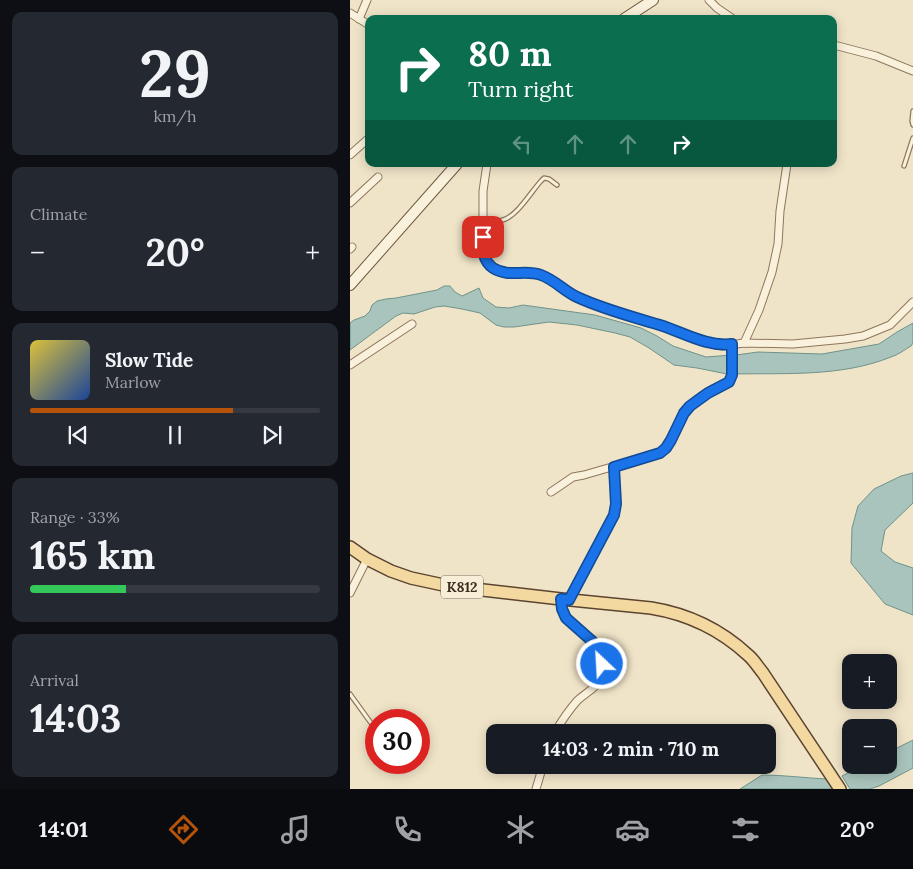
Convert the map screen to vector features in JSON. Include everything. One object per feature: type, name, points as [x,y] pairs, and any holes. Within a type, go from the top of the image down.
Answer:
[{"type":"main road","points":[[630,15],[653,0]]},
{"type":"main road","points":[[350,285],[454,167]]},
{"type":"main road","name":"K812","points":[[350,547],[367,559],[391,571],[411,578],[448,586],[666,610],[700,622],[715,630],[748,656],[763,673],[840,789]]},
{"type":"street","points":[[359,19],[367,0]]},
{"type":"street","points":[[709,0],[727,15]]},
{"type":"street","points":[[350,13],[365,23]]},
{"type":"street","points":[[837,46],[876,56],[913,71]]},
{"type":"street","points":[[350,155],[365,142]]},
{"type":"street","points":[[487,167],[483,191],[483,255],[493,268],[509,274],[530,273],[542,275],[575,296],[599,306],[713,344],[722,346],[744,342],[793,344],[863,336],[890,325],[913,302]]},
{"type":"street","points":[[744,342],[759,310],[772,272],[778,244],[780,211],[787,167]]},
{"type":"street","points":[[350,204],[378,177]]},
{"type":"street","points":[[350,365],[412,324]]},
{"type":"street","points":[[551,492],[573,477],[660,453],[666,448],[684,413],[690,406],[708,393],[729,382],[732,375],[732,344]]},
{"type":"street","points":[[560,724],[578,700],[597,685],[603,670],[601,655],[592,641],[566,618],[562,609],[565,599],[614,515],[616,504],[614,467]]},
{"type":"street","points":[[350,593],[367,559]]},
{"type":"street","points":[[536,789],[540,774]]},
{"type":"lane","points":[[913,111],[913,125]]},
{"type":"lane","points":[[904,166],[913,138]]},
{"type":"lane","points":[[483,220],[496,222],[505,220],[514,213],[544,178],[549,179],[557,186]]},
{"type":"lane","points":[[350,694],[365,715]]},
{"type":"water","points":[[444,286],[450,286],[462,296],[479,288],[483,298],[496,307],[509,308],[523,305],[595,315],[641,328],[673,346],[706,357],[732,355],[732,375],[674,365],[630,337],[615,333],[577,325],[549,322],[504,327],[496,325],[480,313],[444,306],[414,314],[403,313],[396,316],[350,350],[350,323],[365,316],[377,301],[437,290]]},
{"type":"water","points":[[913,323],[913,343],[911,346],[896,355],[872,363],[853,368],[814,373],[734,374],[736,355],[758,352],[822,354],[879,344]]},
{"type":"water","points":[[913,473],[913,503],[885,530],[881,551],[895,562],[913,568],[913,615],[885,604],[851,563],[852,528],[858,506],[874,489],[901,476]]},
{"type":"water","points":[[913,740],[913,768],[870,789],[850,789],[842,776],[846,774],[897,774],[897,748]]},
{"type":"water","points":[[762,775],[827,779],[833,789],[740,789]]},
{"type":"route","points":[[483,237],[483,255],[493,268],[509,274],[536,273],[549,278],[575,296],[599,306],[713,344],[722,346],[732,344],[732,375],[729,382],[708,393],[690,406],[684,413],[666,448],[660,453],[614,467],[616,504],[614,515],[569,600],[561,599],[562,609],[566,618],[592,641],[601,655],[602,664]]}]
